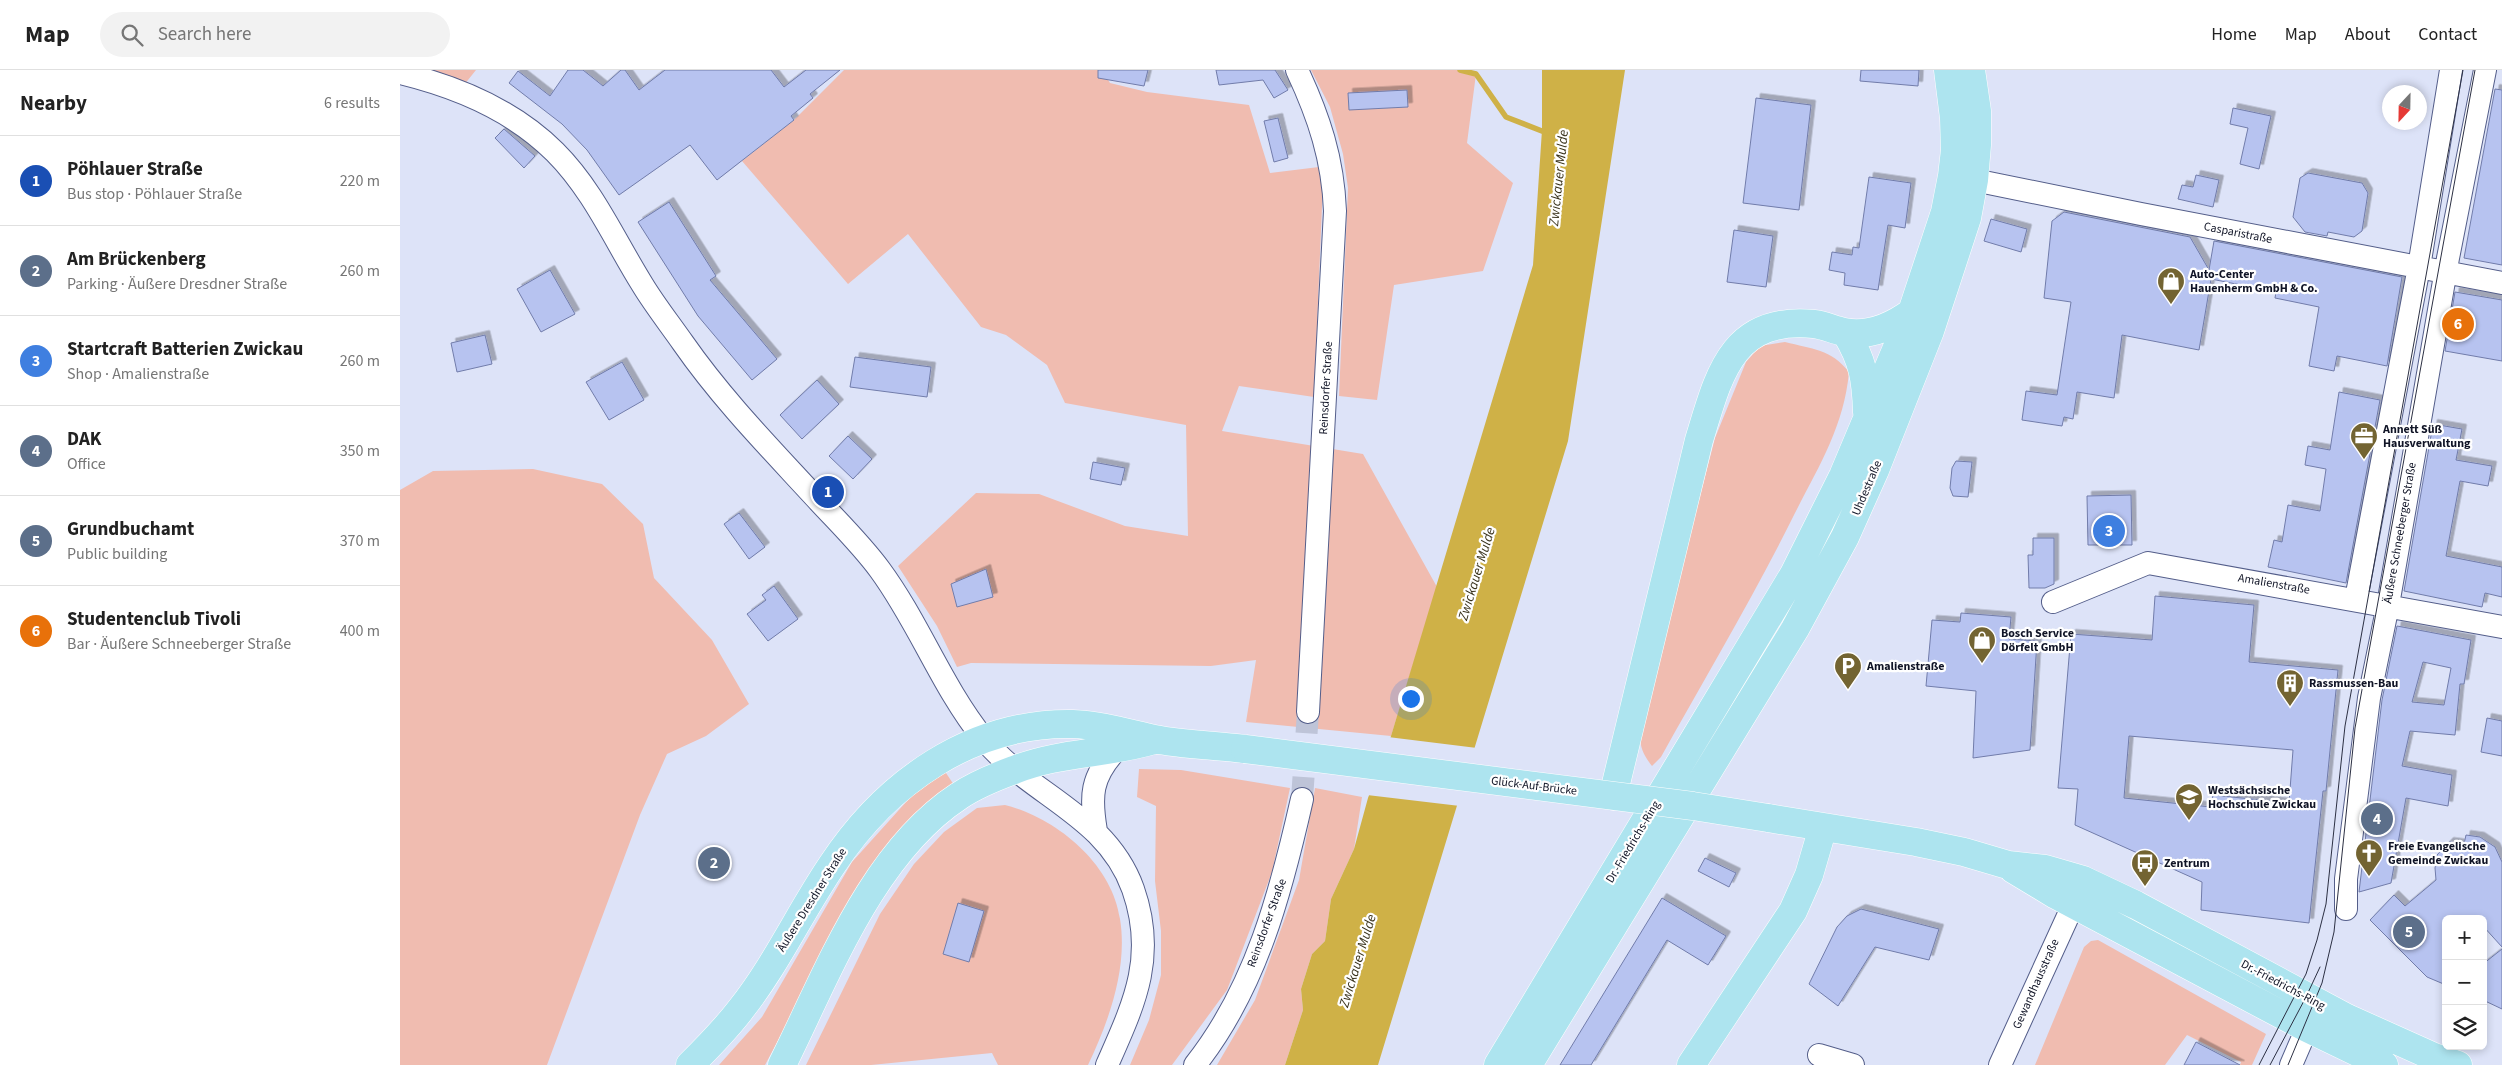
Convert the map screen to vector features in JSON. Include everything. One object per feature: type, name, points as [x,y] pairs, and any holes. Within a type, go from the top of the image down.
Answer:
[{"type":"main road","points":[[1867,420],[1912,312],[1945,212],[1952,176],[1954,118],[1948,70]]},
{"type":"main road","name":"Uhdestraße","points":[[1528,1065],[1795,629],[1845,537],[1875,470],[1930,330],[1955,258],[1974,180],[1977,112],[1971,70]]},
{"type":"main road","points":[[1613,796],[1684,502],[1716,384],[1730,357],[1752,336],[1776,324],[1816,324],[1846,333],[1869,332],[1895,325],[1912,312]]},
{"type":"main road","points":[[1846,333],[1859,354],[1863,370],[1867,420]]},
{"type":"main road","name":"Dr.-Friedrichs-Ring","points":[[1498,1065],[1768,619],[1821,524],[1867,420]]},
{"type":"main road","name":"Äußere Dresdner Straße","points":[[690,1065],[714,1042],[742,1008],[777,957],[832,864],[885,801],[908,781],[945,756],[983,738],[1072,724],[1115,729],[1156,739],[1245,749]]},
{"type":"main road","name":"Äußere Dresdner Straße","points":[[782,1065],[874,884],[895,854],[918,829],[958,797],[1014,770],[1050,759],[1116,750],[1156,739]]},
{"type":"main road","name":"Glück-Auf-Brücke","points":[[1245,749],[1613,796],[1823,827]]},
{"type":"main road","points":[[1691,1065],[1793,911],[1809,875],[1823,827]]},
{"type":"main road","name":"Dr.-Friedrichs-Ring","points":[[1823,827],[1916,842],[1964,852],[2008,865],[2045,869],[2083,880],[2339,1014],[2426,1053],[2458,1065]]},
{"type":"main road","name":"Dr.-Friedrichs-Ring","points":[[2008,865],[2033,883],[2307,1028],[2384,1065]]},
{"type":"street","name":"Reinsdorfer Straße","points":[[1296,70],[1314,108],[1327,147],[1334,180],[1335,211],[1308,712]]},
{"type":"street","points":[[2356,599],[2419,267],[2451,70]]},
{"type":"street","name":"Äußere Schneeberger Straße","points":[[2346,909],[2346,879],[2369,698],[2388,605],[2446,272],[2485,70]]},
{"type":"street","points":[[400,73],[465,93],[500,109],[555,152],[583,184],[643,285],[725,399],[845,528],[880,571],[914,624],[957,702],[983,738],[1014,770],[1096,831],[1118,857],[1140,910],[1143,933],[1142,971],[1137,994],[1106,1065]]},
{"type":"street","name":"Casparistraße","points":[[1974,180],[2502,283]]},
{"type":"street","name":"Amalienstraße","points":[[2053,602],[2148,563],[2356,599],[2502,627]]},
{"type":"street","points":[[1096,831],[1092,794],[1099,770],[1116,750]]},
{"type":"street","name":"Reinsdorfer Straße","points":[[1196,1065],[1227,1018],[1263,943],[1285,874],[1302,798]]},
{"type":"street","points":[[2075,905],[2098,896],[2112,894]]},
{"type":"street","name":"Gewandhausstraße","points":[[2000,1065],[2057,937],[2075,905]]},
{"type":"street","points":[[2291,1065],[2307,1028]]},
{"type":"street","points":[[1822,1059],[1853,1065]]},
{"type":"shaded area","points":[[422,70],[476,70],[464,85]]},
{"type":"shaded area","points":[[844,70],[1102,70],[1110,83],[1147,92],[1249,105],[1270,173],[1319,167],[1323,183],[1314,397],[1239,386],[1222,431],[1363,454],[1437,587],[1391,736],[1246,722],[1256,660],[1211,666],[971,663],[957,667],[937,626],[898,566],[976,493],[1039,494],[1125,526],[1188,536],[1186,425],[1065,403],[1047,365],[1006,335],[981,327],[908,234],[848,284],[742,161],[794,120]]},
{"type":"shaded area","points":[[1311,70],[1460,70],[1476,74],[1467,143],[1513,183],[1483,271],[1394,285],[1377,400],[1339,396],[1348,188],[1343,154],[1330,107]]},
{"type":"shaded area","points":[[1785,342],[1828,354],[1842,364],[1849,372],[1842,410],[1821,462],[1763,575],[1661,757],[1652,766],[1643,752],[1640,739],[1645,709],[1715,438],[1746,362],[1760,346]]},
{"type":"shaded area","points":[[533,469],[602,484],[643,524],[654,578],[712,640],[749,704],[706,736],[667,754],[640,815],[547,1065],[400,1065],[400,490],[433,471]]},
{"type":"shaded area","points":[[1139,769],[1181,770],[1290,788],[1272,872],[1227,990],[1172,1065],[1130,1065],[1149,1020],[1161,975],[1161,931],[1155,881],[1156,806],[1137,797]]},
{"type":"shaded area","points":[[944,770],[954,785],[849,907],[765,1065],[719,1065],[762,1017],[852,862],[916,791]]},
{"type":"shaded area","points":[[1315,788],[1362,797],[1354,849],[1331,899],[1325,941],[1312,954],[1301,989],[1303,1010],[1285,1065],[1217,1065],[1255,1000],[1299,880]]},
{"type":"shaded area","points":[[1005,805],[1043,820],[1079,846],[1106,879],[1115,899],[1122,938],[1119,975],[1103,1031],[1088,1065],[998,1065],[992,1053],[871,1065],[806,1065],[880,914],[914,864],[944,832],[977,808]]},
{"type":"shaded area","points":[[2098,940],[2266,1034],[2252,1065],[2240,1065],[2241,1062],[2187,1035],[2165,1065],[2035,1065],[2084,947],[2091,941]]},
{"type":"water","name":"Zwickauer Mulde","points":[[1542,70],[1625,70],[1568,441],[1378,1065],[1285,1065],[1303,1010],[1301,989],[1312,954],[1325,941],[1331,899],[1354,849],[1368,798],[1391,736],[1533,265],[1542,130]]},
{"type":"pier","points":[[1388,737],[1477,748],[1460,806],[1367,795]]},
{"type":"building","points":[[568,70],[583,70],[603,86],[621,70],[625,70],[639,90],[665,70],[771,70],[784,87],[806,70],[840,70],[810,94],[813,98],[791,116],[794,120],[717,180],[690,145],[619,195],[587,150],[562,124],[509,83],[518,71],[550,96]]},
{"type":"building","points":[[1098,70],[1148,70],[1144,86],[1098,78]]},
{"type":"building","points":[[1216,70],[1275,70],[1288,90],[1274,98],[1263,80],[1219,85]]},
{"type":"building","points":[[1861,70],[1919,70],[1918,86],[1860,81]]},
{"type":"building","points":[[2495,89],[2502,90],[2502,265],[2464,258]]},
{"type":"building","points":[[1407,90],[1408,107],[1349,110],[1348,93]]},
{"type":"building","points":[[1756,98],[1811,105],[1799,210],[1743,203]]},
{"type":"building","points":[[2233,108],[2271,116],[2259,169],[2240,164],[2248,128],[2230,124]]},
{"type":"building","points":[[1278,118],[1288,158],[1274,162],[1264,121]]},
{"type":"building","points":[[504,129],[535,156],[524,168],[495,138]]},
{"type":"building","points":[[2308,173],[2362,183],[2368,193],[2362,231],[2354,237],[2328,232],[2327,236],[2305,232],[2293,217],[2300,178]]},
{"type":"building","points":[[2196,175],[2219,180],[2213,207],[2178,199],[2182,185],[2193,187]]},
{"type":"building","points":[[1869,177],[1911,183],[1905,228],[1888,225],[1878,290],[1844,285],[1845,273],[1829,270],[1832,252],[1852,255],[1853,247],[1859,248]]},
{"type":"building","points":[[669,202],[716,276],[710,280],[777,359],[752,380],[698,316],[638,222]]},
{"type":"building","points":[[2064,212],[2190,237],[2209,270],[2214,241],[2402,277],[2387,366],[2337,356],[2334,371],[2309,366],[2319,307],[2275,298],[2276,292],[2211,279],[2199,350],[2122,335],[2114,398],[2077,392],[2073,419],[2064,417],[2062,426],[2022,420],[2026,391],[2057,395],[2071,302],[2044,298],[2052,221]]},
{"type":"building","points":[[1991,219],[2027,229],[2021,252],[1984,241]]},
{"type":"building","points":[[1734,230],[1773,236],[1766,287],[1727,282]]},
{"type":"building","points":[[550,270],[575,314],[541,332],[517,289]]},
{"type":"building","points":[[2455,292],[2502,300],[2502,361],[2445,351]]},
{"type":"building","points":[[485,335],[492,364],[457,372],[451,343]]},
{"type":"building","points":[[855,357],[931,367],[927,397],[850,387]]},
{"type":"building","points":[[622,362],[644,400],[609,420],[586,382]]},
{"type":"building","points":[[817,380],[839,404],[802,439],[780,415]]},
{"type":"building","points":[[2339,392],[2380,400],[2346,583],[2268,567],[2274,540],[2282,542],[2288,505],[2320,511],[2326,469],[2305,465],[2308,446],[2330,450]]},
{"type":"building","points":[[2433,424],[2462,429],[2456,460],[2492,466],[2488,486],[2460,481],[2446,556],[2502,567],[2502,597],[2485,593],[2482,607],[2404,591]]},
{"type":"building","points":[[848,436],[872,459],[853,479],[829,456]]},
{"type":"building","points":[[1956,461],[1972,462],[1968,497],[1953,496],[1950,488],[1952,468]]},
{"type":"building","points":[[1093,462],[1125,468],[1121,485],[1090,479]]},
{"type":"building","points":[[2131,495],[2132,545],[2088,545],[2087,496]]},
{"type":"building","points":[[739,513],[765,547],[749,559],[724,524]]},
{"type":"building","points":[[2033,538],[2054,538],[2054,584],[2045,588],[2029,588],[2028,555],[2033,555]]},
{"type":"building","points":[[986,569],[993,597],[957,607],[951,584]]},
{"type":"building","points":[[774,586],[798,619],[768,641],[747,614],[766,600],[762,595]]},
{"type":"building","points":[[2155,596],[2254,605],[2249,662],[2338,670],[2326,791],[2323,791],[2309,923],[2201,910],[2202,882],[2075,825],[2078,789],[2058,788],[2071,634],[2152,640]],"holes":[[[2129,736],[2293,750],[2289,803],[2213,795],[2211,807],[2124,798]]]},
{"type":"building","name":"Bosch Service Dörfelt GmbH","points":[[1961,613],[2011,617],[2009,639],[2037,641],[2030,750],[1973,758],[1976,691],[1926,686],[1932,620],[1960,622]]},
{"type":"building","points":[[2397,626],[2471,640],[2464,684],[2460,684],[2455,735],[2410,731],[2402,766],[2452,775],[2448,806],[2406,798],[2391,883],[2359,892],[2382,700]],"holes":[[[2423,662],[2451,668],[2444,705],[2412,702]]]},
{"type":"building","points":[[2487,718],[2502,721],[2502,756],[2481,752]]},
{"type":"building","points":[[2466,835],[2480,837],[2495,847],[2502,862],[2502,947],[2487,930],[2487,915],[2442,915],[2442,983],[2427,977],[2370,920],[2394,895],[2405,906],[2436,880],[2437,855],[2449,842],[2464,844]]},
{"type":"building","points":[[1705,858],[1736,873],[1729,887],[1698,871]]},
{"type":"building","points":[[1662,898],[1726,936],[1708,965],[1667,940],[1591,1065],[1560,1065]]},
{"type":"building","points":[[958,903],[984,911],[969,962],[943,954]]},
{"type":"building","points":[[1861,909],[1939,929],[1929,960],[1875,947],[1838,1006],[1809,984],[1837,927],[1847,916]]},
{"type":"building","points":[[2502,949],[2502,1009],[2487,1002],[2487,961]]},
{"type":"building","points":[[2196,1042],[2240,1065],[2184,1065]]},
{"type":"waterway","points":[[1460,70],[1476,74],[1506,117],[1547,133]]},
{"type":"tunnel","points":[[1302,799],[1308,712]]},
{"type":"tram line","points":[[2259,1065],[2306,974],[2326,904],[2345,726],[2463,70]]},
{"type":"tram line","points":[[2288,1065],[2322,983],[2334,932],[2355,728],[2475,70]]},
{"type":"tram line","points":[[2270,1065],[2320,967]]},
{"type":"place","name":"Auto-Center Hauenherm GmbH & Co.","points":[[2171,305]]},
{"type":"place","name":"Studentenclub Tivoli","points":[[2458,324]]},
{"type":"place","name":"Annett Süß Hausverwaltung","points":[[2364,460]]},
{"type":"place","name":"Pöhlauer Straße","points":[[828,492]]},
{"type":"place","name":"Startcraft Batterien Zwickau","points":[[2109,531]]},
{"type":"place","name":"Bosch Service Dörfelt GmbH","points":[[1982,664]]},
{"type":"place","name":"Amalienstraße","points":[[1848,690]]},
{"type":"place","name":"Rassmussen-Bau","points":[[2290,707]]},
{"type":"place","name":"DAK","points":[[2377,819]]},
{"type":"place","name":"Westsächsische Hochschule Zwickau","points":[[2189,821]]},
{"type":"place","name":"Am Brückenberg","points":[[714,863]]},
{"type":"place","name":"Freie Evangelische Gemeinde Zwickau","points":[[2369,877]]},
{"type":"place","name":"Zentrum","points":[[2145,887]]},
{"type":"place","name":"Grundbuchamt","points":[[2409,932]]}]
